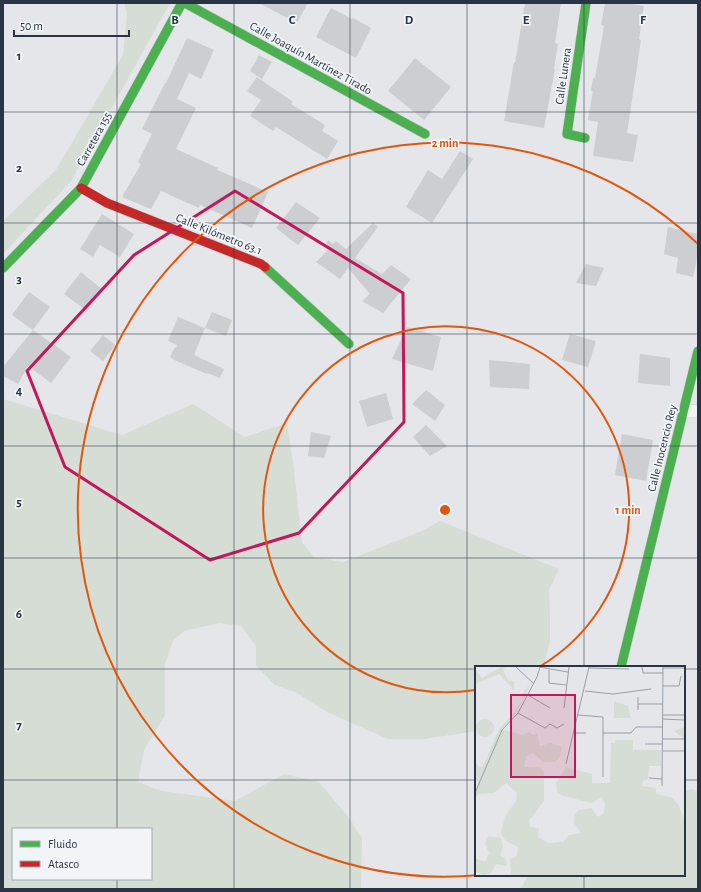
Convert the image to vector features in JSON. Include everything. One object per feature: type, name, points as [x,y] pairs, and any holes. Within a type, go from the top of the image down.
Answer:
[{"type":"street","name":"Calle Joaquín Martínez Tirado","points":[[184,3],[425,134]]},
{"type":"street","name":"Carretera 155","points":[[3,268],[81,188],[184,3]]},
{"type":"street","name":"Calle Lunera","points":[[585,138],[567,134],[586,3]]},
{"type":"street","name":"Calle Kilómetro 63.1","points":[[81,188],[107,203],[261,264],[349,344]]},
{"type":"street","name":"Calle Inocencio Rey","points":[[621,666],[698,351]]},
{"type":"street","points":[[683,411],[698,411]]},
{"type":"highlighted area","points":[[235,191],[403,293],[404,422],[299,533],[210,560],[65,467],[27,371],[134,255]]},
{"type":"shaded area","points":[[124,3],[170,3],[71,181],[3,254],[3,221],[56,170],[123,55],[127,13]]},
{"type":"shaded area","points":[[3,399],[122,435],[193,404],[245,437],[287,423],[302,542],[314,557],[343,562],[422,531],[440,521],[559,569],[549,590],[550,640],[544,666],[475,666],[475,731],[424,739],[388,739],[327,712],[295,692],[275,685],[256,666],[256,646],[241,626],[219,623],[184,631],[173,641],[165,664],[165,715],[144,750],[138,782],[161,791],[235,801],[284,774],[319,782],[349,818],[362,838],[361,889],[3,889]]},
{"type":"shaded area","points":[[691,789],[698,791],[698,889],[521,889],[528,876],[685,876],[685,792]]},
{"type":"building","points":[[259,3],[308,3],[297,23]]},
{"type":"building","points":[[525,3],[561,3],[555,43],[558,44],[555,69],[544,128],[504,121]]},
{"type":"building","points":[[605,3],[625,3],[644,6],[639,39],[641,40],[627,133],[638,135],[633,162],[593,156],[598,122],[588,120],[593,91],[591,91],[593,78],[595,78],[604,26],[601,25]]},
{"type":"building","points":[[331,8],[371,28],[356,58],[316,37]]},
{"type":"building","points":[[187,38],[214,50],[201,79],[189,73],[177,99],[196,108],[176,149],[218,168],[217,170],[268,192],[252,228],[200,205],[199,208],[161,191],[151,209],[122,197],[141,164],[138,162],[152,134],[142,129]]},
{"type":"building","points":[[259,55],[272,62],[262,79],[250,71]]},
{"type":"building","points":[[415,58],[451,87],[424,120],[388,91]]},
{"type":"building","points":[[257,77],[293,102],[291,104],[325,125],[322,131],[338,141],[327,159],[276,127],[273,131],[250,116],[261,100],[247,91]]},
{"type":"building","points":[[460,151],[473,159],[432,223],[406,207],[428,170],[442,179]]},
{"type":"building","points":[[296,202],[320,218],[298,245],[276,228]]},
{"type":"building","points":[[102,214],[134,234],[120,257],[100,245],[93,257],[80,249]]},
{"type":"building","points":[[373,223],[378,227],[355,258],[382,274],[391,265],[411,279],[383,313],[362,301],[370,294],[348,268],[340,279],[316,262],[330,248],[326,243],[328,240],[333,244],[336,241],[346,249]]},
{"type":"building","points":[[668,227],[698,234],[698,254],[693,277],[676,273],[678,258],[664,254]]},
{"type":"building","points":[[586,264],[604,268],[596,286],[576,283]]},
{"type":"building","points":[[81,272],[103,290],[87,311],[64,294]]},
{"type":"building","points":[[29,292],[50,307],[33,330],[12,315]]},
{"type":"building","points":[[212,312],[232,320],[226,336],[205,328]]},
{"type":"building","points":[[178,317],[205,328],[194,355],[224,369],[220,378],[207,374],[170,357],[177,345],[168,341]]},
{"type":"building","points":[[407,327],[441,337],[433,371],[392,359]]},
{"type":"building","points":[[33,330],[71,357],[51,383],[28,366],[18,384],[3,376],[3,367]]},
{"type":"building","points":[[570,334],[596,341],[588,367],[562,360]]},
{"type":"building","points":[[103,335],[115,345],[103,361],[90,351]]},
{"type":"building","points":[[640,354],[670,358],[670,386],[638,383]]},
{"type":"building","points":[[489,360],[530,364],[529,389],[490,387]]},
{"type":"building","points":[[426,390],[445,405],[435,421],[412,404]]},
{"type":"building","points":[[386,393],[393,419],[367,427],[359,401]]},
{"type":"building","points":[[426,425],[447,446],[430,456],[413,437]]},
{"type":"building","points":[[311,432],[331,436],[324,458],[308,456]]},
{"type":"building","points":[[622,434],[653,440],[646,481],[615,475]]},
{"type":"traffic: fast","points":[[3,268],[81,188],[182,3]]},
{"type":"traffic: fast","points":[[185,3],[425,134]]},
{"type":"traffic: fast","points":[[585,138],[567,134],[586,3]]},
{"type":"traffic: fast","points":[[265,267],[349,344]]},
{"type":"traffic: fast","points":[[621,666],[698,351]]},
{"type":"traffic: jam","points":[[81,188],[107,203],[261,264],[265,267]]}]
